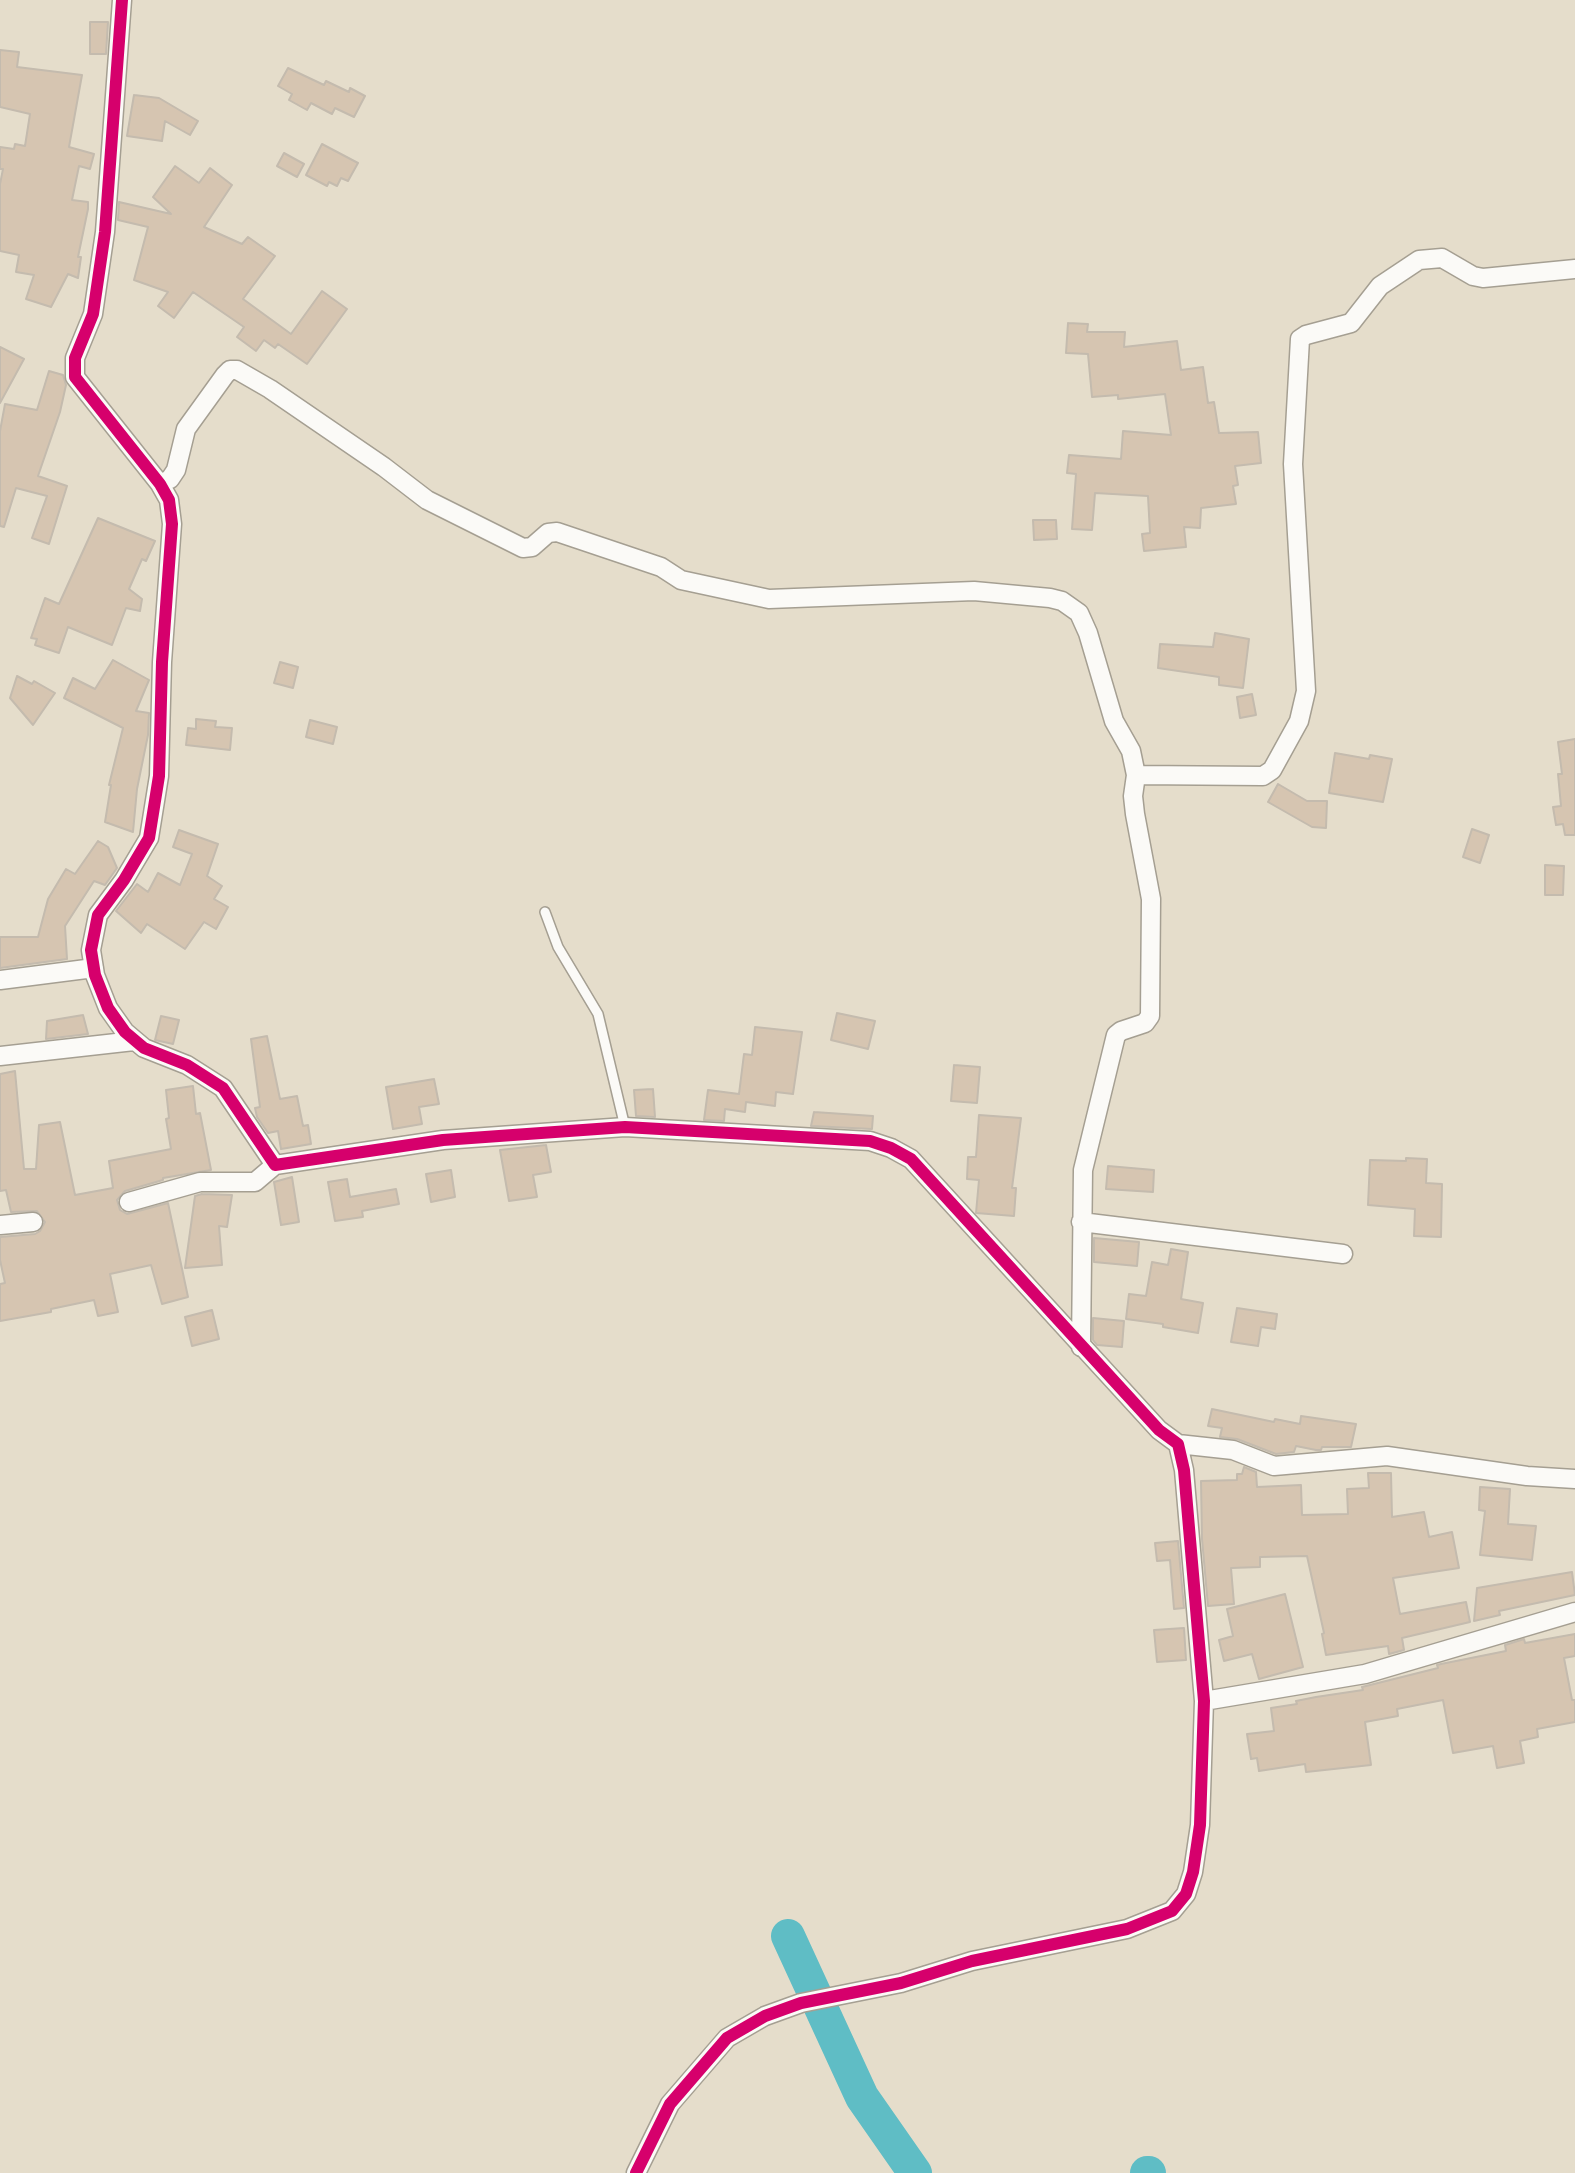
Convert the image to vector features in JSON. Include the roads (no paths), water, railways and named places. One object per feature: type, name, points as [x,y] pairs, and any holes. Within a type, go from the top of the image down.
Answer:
[{"type":"street","points":[[122,0],[105,232],[93,314],[75,358],[75,377],[160,484],[169,500],[172,524],[162,662],[159,776],[149,838],[98,915],[91,950],[108,1008],[125,1032],[144,1048],[187,1065],[223,1088],[275,1165]]},
{"type":"street","points":[[1136,775],[1263,776],[1272,770],[1294,732],[1306,691],[1293,464],[1299,342],[1306,335],[1351,323],[1380,286],[1416,261],[1442,258],[1473,276],[1483,278],[1575,269]]},
{"type":"street","points":[[160,484],[170,479],[176,470],[186,429],[225,375],[230,370],[237,370],[270,389],[427,500],[523,548],[532,547],[548,533],[557,532],[661,567],[681,580],[769,599],[971,590],[1062,601],[1079,613],[1114,721],[1131,751],[1136,775],[1133,796],[1135,814],[1150,892],[1151,1012],[1147,1021],[1118,1032],[1114,1039],[1086,1156],[1082,1182],[1081,1347]]},
{"type":"street","points":[[0,980],[94,968]]},
{"type":"street","points":[[0,1056],[134,1041]]},
{"type":"street","points":[[129,1202],[200,1182],[255,1182],[275,1165],[443,1140],[625,1127],[870,1141],[911,1159],[1081,1347],[1159,1430],[1178,1444],[1233,1450],[1274,1466],[1387,1456],[1527,1476],[1575,1479]]},
{"type":"street","points":[[0,1225],[33,1222]]},
{"type":"street","points":[[1081,1222],[1343,1254]]},
{"type":"street","points":[[636,2173],[670,2104],[727,2038],[765,2016],[801,2003],[901,1983],[972,1961],[1127,1929],[1172,1911],[1186,1894],[1200,1825],[1204,1701],[1184,1470],[1178,1444]]},
{"type":"street","points":[[1204,1701],[1365,1674],[1575,1612]]},
{"type":"lane","points":[[545,912],[558,947],[598,1014],[625,1127]]},
{"type":"waterway","points":[[788,1936],[862,2097],[915,2173]]}]
